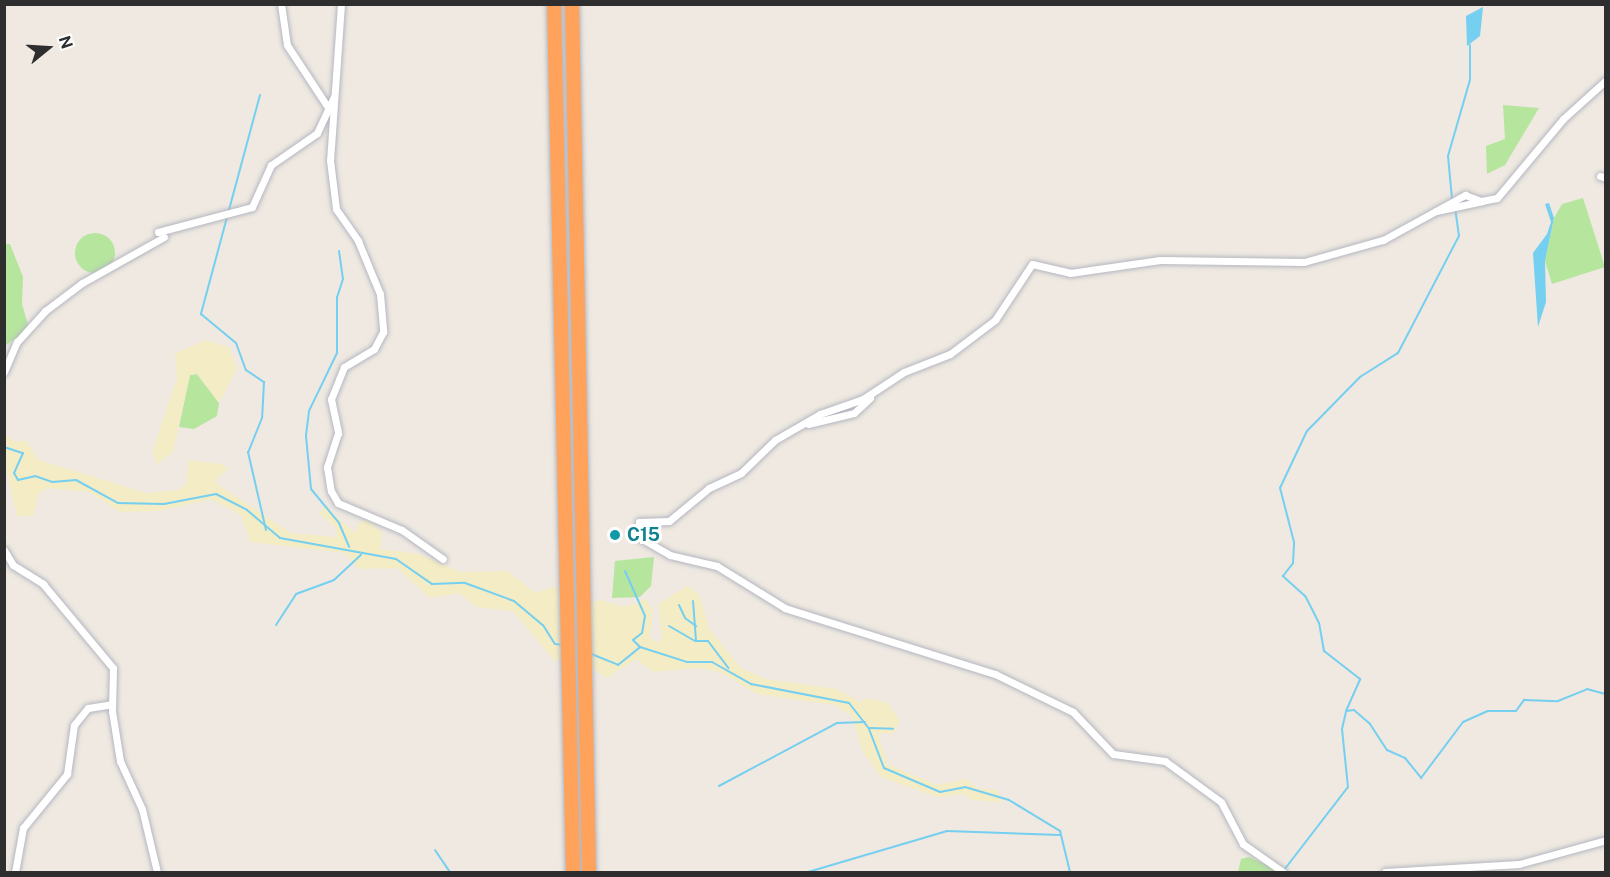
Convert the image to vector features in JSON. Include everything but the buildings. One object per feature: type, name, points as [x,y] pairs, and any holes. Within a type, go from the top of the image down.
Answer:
[{"type":"highway","points":[[554,4],[573,873]]},
{"type":"highway","points":[[572,4],[589,873]]},
{"type":"street","points":[[281,4],[287,45],[327,107],[333,122]]},
{"type":"street","points":[[341,4],[330,160],[336,209],[358,241],[380,294],[383,332],[374,349],[344,367],[331,399],[338,433],[327,467],[331,490],[338,503],[402,530],[443,559]]},
{"type":"street","points":[[1431,212],[1498,198],[1563,119],[1605,80]]},
{"type":"street","points":[[4,372],[17,342],[45,311],[82,283],[161,235],[252,207],[271,165],[317,133],[327,107],[335,95]]},
{"type":"street","points":[[1283,873],[1249,850],[1221,802],[1174,767],[1156,758],[1113,754],[1081,718],[1047,698],[918,646],[785,608],[717,566],[674,557],[639,537],[639,522],[669,521],[802,426],[854,413],[875,392],[904,372],[944,357],[988,327],[1032,264],[1070,273],[1160,260],[1304,262],[1383,240],[1465,195],[1483,201]]},
{"type":"street","points":[[4,550],[13,566],[43,584],[109,658],[115,675],[112,704],[123,775],[142,809],[157,873]]},
{"type":"street","points":[[15,873],[23,828],[68,774],[74,725],[88,708],[112,704]]},
{"type":"street","points":[[1385,873],[1519,864],[1605,840]]},
{"type":"green space","points":[[1503,105],[1539,108],[1505,165],[1487,174],[1486,146],[1505,139]]},
{"type":"green space","points":[[1583,198],[1605,267],[1552,284],[1545,261],[1554,218],[1562,204]]},
{"type":"green space","points":[[95,233],[103,234],[109,239],[114,245],[114,261],[109,267],[103,272],[95,273],[87,272],[81,267],[76,261],[75,253],[76,245],[81,239],[87,234]]},
{"type":"green space","points":[[4,244],[10,244],[23,277],[22,304],[29,328],[5,346],[5,369]]},
{"type":"green space","points":[[197,374],[219,403],[217,416],[194,429],[179,427],[190,375]]},
{"type":"green space","points":[[654,557],[651,586],[640,597],[612,598],[615,561]]},
{"type":"green space","points":[[1249,857],[1278,872],[1238,872],[1241,859]]},
{"type":"sand","points":[[205,340],[229,347],[237,369],[219,403],[197,374],[190,375],[173,452],[157,464],[152,453],[177,378],[175,354]]},
{"type":"sand","points":[[4,433],[14,441],[26,441],[39,460],[146,493],[178,490],[186,484],[189,460],[222,464],[228,469],[214,482],[291,533],[337,537],[336,527],[319,514],[325,506],[355,533],[360,521],[368,520],[382,533],[380,549],[419,554],[460,572],[508,571],[535,593],[555,586],[572,609],[600,600],[625,607],[645,599],[653,609],[650,637],[657,643],[662,638],[658,604],[687,586],[699,594],[709,628],[741,668],[766,679],[837,689],[860,702],[867,698],[888,703],[900,721],[893,734],[878,733],[887,764],[937,785],[966,779],[980,789],[997,790],[1002,802],[971,800],[964,794],[937,797],[881,777],[863,752],[852,716],[834,705],[757,694],[720,672],[698,668],[653,672],[636,659],[607,678],[578,659],[554,660],[513,611],[476,607],[459,593],[430,598],[397,568],[359,569],[345,553],[250,542],[241,515],[211,499],[159,511],[120,512],[89,492],[48,488],[39,493],[33,516],[17,516],[5,466]]},
{"type":"water","points":[[1483,7],[1480,36],[1467,46],[1466,16]]},
{"type":"water","points":[[1549,203],[1554,218],[1545,261],[1546,302],[1538,327],[1533,253],[1547,234],[1551,222],[1545,204]]},
{"type":"waterway","points":[[1452,199],[1448,156],[1470,80],[1470,45]]},
{"type":"waterway","points":[[260,95],[201,314],[236,343],[246,370],[264,382],[262,418],[248,452],[266,530]]},
{"type":"waterway","points":[[1346,711],[1360,679],[1324,651],[1319,623],[1305,596],[1283,576],[1293,563],[1294,542],[1280,488],[1307,431],[1360,377],[1398,353],[1459,236],[1455,207]]},
{"type":"waterway","points":[[339,251],[343,279],[337,297],[337,353],[309,411],[306,436],[311,489],[339,523],[349,547]]},
{"type":"waterway","points":[[4,447],[23,453],[14,473],[18,480],[35,476],[52,482],[76,480],[118,503],[164,504],[216,494],[247,510],[280,538],[396,559],[432,584],[465,583],[514,601],[543,625],[555,644],[564,645]]},
{"type":"waterway","points":[[276,625],[296,594],[334,580],[361,555]]},
{"type":"waterway","points":[[625,571],[645,616],[642,633],[633,640],[640,647]]},
{"type":"waterway","points":[[693,601],[696,641],[708,641],[728,668]]},
{"type":"waterway","points":[[679,605],[685,618],[696,626]]},
{"type":"waterway","points":[[669,626],[695,641]]},
{"type":"waterway","points":[[589,653],[618,665],[640,647],[687,662],[712,662],[751,684],[849,703],[869,729],[884,768],[940,792],[965,787],[1009,800],[1060,831],[1070,872]]},
{"type":"waterway","points":[[1284,870],[1348,787],[1342,729],[1346,711],[1354,710],[1370,724],[1387,750],[1405,758],[1421,778],[1463,722],[1488,711],[1516,711],[1524,700],[1558,701],[1587,689],[1606,694]]},
{"type":"waterway","points":[[719,786],[837,723],[865,722]]},
{"type":"waterway","points":[[870,728],[893,729]]},
{"type":"waterway","points":[[808,872],[947,831],[1060,835]]},
{"type":"waterway","points":[[435,850],[450,872]]},
{"type":"place","name":"C15","points":[[615,535]]}]
